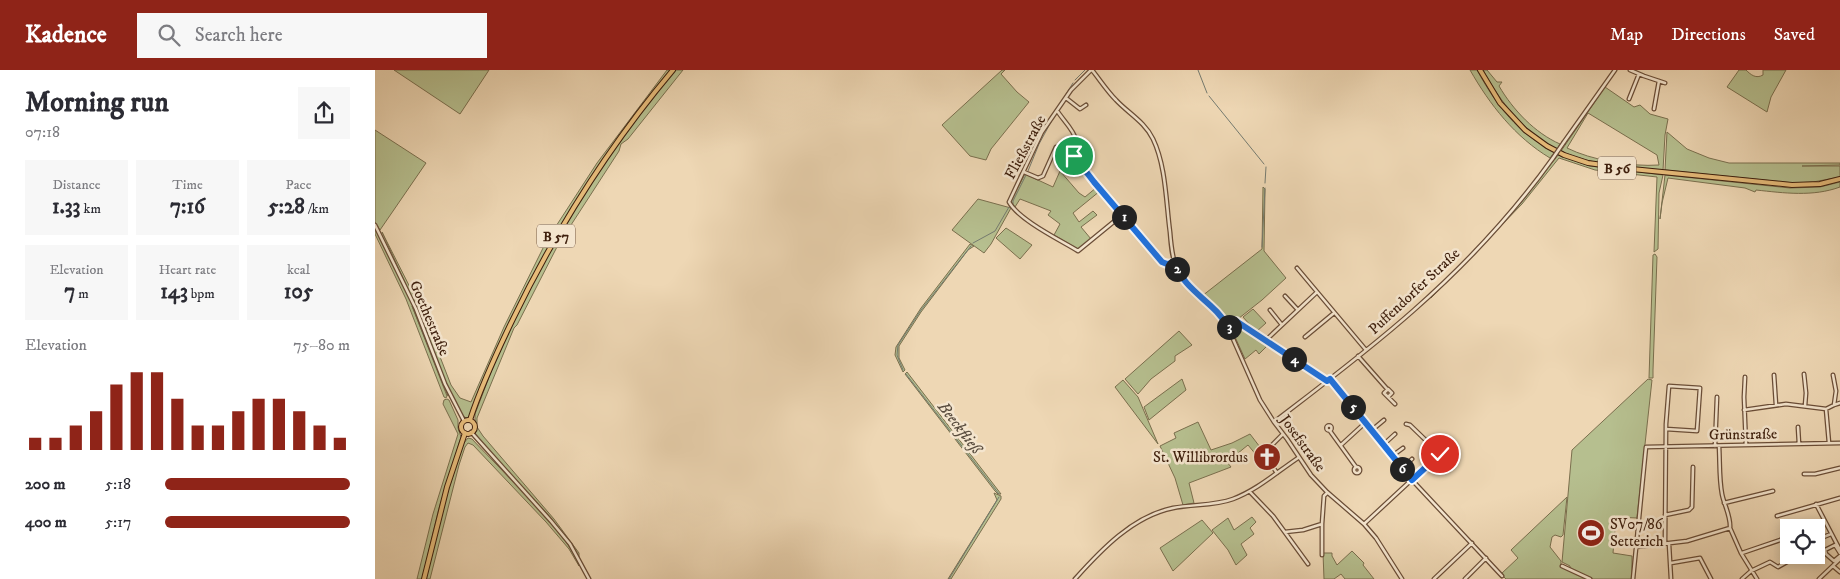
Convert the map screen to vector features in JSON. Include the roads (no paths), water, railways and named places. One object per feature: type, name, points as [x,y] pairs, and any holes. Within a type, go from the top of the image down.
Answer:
[{"type":"main road","name":"B 57","points":[[471,432],[474,426],[470,420],[491,365],[551,246],[604,160],[673,70]]},
{"type":"main road","name":"B 56","points":[[1480,70],[1500,103],[1525,130],[1547,146],[1564,155],[1588,163],[1632,170],[1792,185],[1820,184],[1840,179]]},
{"type":"main road","points":[[465,433],[461,427],[464,421],[470,420]]},
{"type":"main road","points":[[465,433],[471,432]]},
{"type":"main road","points":[[424,579],[445,495],[465,433]]},
{"type":"street","name":"Fließstraße","points":[[1092,70],[1076,84],[1042,132],[1009,200],[1012,207],[1023,217],[1079,251],[1122,215]]},
{"type":"street","points":[[1058,112],[1075,138],[1076,144],[1073,150],[1077,160],[1162,262],[1167,264],[1175,263],[1163,178],[1152,138],[1144,126],[1109,93],[1092,70]]},
{"type":"street","name":"Puffendorfer Straße","points":[[1273,422],[1329,380],[1413,311],[1459,267],[1519,204],[1615,70]]},
{"type":"street","points":[[1630,70],[1665,83]]},
{"type":"street","points":[[1629,99],[1639,74]]},
{"type":"street","points":[[1654,109],[1659,81]]},
{"type":"street","points":[[1066,98],[1080,109],[1086,105]]},
{"type":"street","points":[[1024,172],[1038,178],[1043,176],[1055,148]]},
{"type":"street","name":"Goethestraße","points":[[375,224],[416,309],[448,391],[464,421]]},
{"type":"street","name":"Josefstraße","points":[[1175,263],[1183,278],[1222,317],[1260,400],[1273,422],[1311,475],[1327,492],[1364,524],[1380,544],[1402,579]]},
{"type":"street","points":[[1297,268],[1316,293],[1366,350]]},
{"type":"street","points":[[1266,340],[1316,293]]},
{"type":"street","points":[[1285,296],[1298,310]]},
{"type":"street","points":[[1269,310],[1282,325]]},
{"type":"street","points":[[1305,337],[1334,313]]},
{"type":"street","points":[[1228,327],[1236,321],[1329,380],[1412,480],[1502,576]]},
{"type":"street","points":[[1358,356],[1392,393],[1389,397],[1395,404]]},
{"type":"street","points":[[1804,374],[1807,393],[1805,406]]},
{"type":"street","points":[[1774,375],[1776,405]]},
{"type":"street","points":[[1833,375],[1836,391],[1834,405]]},
{"type":"street","points":[[1745,377],[1746,446]]},
{"type":"street","points":[[1666,429],[1697,431],[1700,388],[1669,386],[1666,429],[1665,515],[1671,579]]},
{"type":"street","points":[[1717,397],[1717,446],[1724,502],[1730,528],[1741,553],[1757,579]]},
{"type":"street","points":[[1745,410],[1776,405],[1827,408],[1840,403]]},
{"type":"street","points":[[1827,408],[1829,444]]},
{"type":"street","points":[[1371,431],[1384,420]]},
{"type":"street","points":[[1341,446],[1365,423]]},
{"type":"street","points":[[1406,424],[1411,424],[1440,454]]},
{"type":"street","points":[[1798,427],[1799,444]]},
{"type":"street","points":[[1330,431],[1356,467]]},
{"type":"street","points":[[471,432],[551,520],[570,544],[589,579]]},
{"type":"street","points":[[1269,448],[1283,434]]},
{"type":"street","points":[[1383,445],[1395,434]]},
{"type":"street","name":"Grünstraße","points":[[1636,547],[1646,448],[1840,443]]},
{"type":"street","points":[[1364,524],[1447,447]]},
{"type":"street","points":[[1392,457],[1403,448]]},
{"type":"street","points":[[1075,579],[1129,528],[1151,515],[1173,508],[1232,500],[1250,492],[1299,458]]},
{"type":"street","points":[[1402,468],[1412,459]]},
{"type":"street","points":[[1270,463],[1277,473]]},
{"type":"street","points":[[1665,515],[1689,510],[1692,507],[1693,468]]},
{"type":"street","points":[[1804,474],[1815,474],[1840,468]]},
{"type":"street","points":[[1724,502],[1773,491]]},
{"type":"street","points":[[1250,492],[1285,532],[1308,564]]},
{"type":"street","points":[[1322,555],[1321,524],[1324,496],[1327,492]]},
{"type":"street","points":[[1777,516],[1840,498]]},
{"type":"street","points":[[1817,504],[1840,554]]},
{"type":"street","points":[[1285,532],[1303,530],[1321,524]]},
{"type":"street","points":[[1633,579],[1636,547],[1667,544],[1697,538],[1730,528]]},
{"type":"street","points":[[1825,536],[1831,534]]},
{"type":"street","points":[[1741,553],[1780,540]]},
{"type":"street","points":[[1434,579],[1472,543]]},
{"type":"street","points":[[1835,546],[1840,554],[1834,561],[1826,554],[1825,550],[1835,546]]},
{"type":"street","points":[[1819,579],[1833,566],[1840,554]]},
{"type":"street","points":[[1465,579],[1486,558]]},
{"type":"street","points":[[1671,563],[1700,558],[1711,579]]},
{"type":"street","points":[[1742,579],[1751,571],[1770,562],[1777,567],[1783,564]]},
{"type":"street","points":[[1562,566],[1591,579]]},
{"type":"street","points":[[1833,566],[1840,572]]},
{"type":"waterway","name":"Beeckfließ","points":[[1075,80],[1085,70]]},
{"type":"waterway","points":[[1198,70],[1207,93]]},
{"type":"waterway","name":"Beeckfließ","points":[[1061,102],[1073,83]]},
{"type":"waterway","points":[[1209,96],[1264,164]]},
{"type":"waterway","name":"Beeckfließ","points":[[1028,171],[1039,144],[1051,122]]},
{"type":"waterway","points":[[1265,183],[1266,167]]},
{"type":"waterway","name":"Beeckfließ","points":[[1013,204],[1026,175]]},
{"type":"waterway","points":[[1262,247],[1265,188]]},
{"type":"waterway","name":"Beeckfließ","points":[[973,243],[995,231],[1009,207]]},
{"type":"waterway","name":"Beeckfließ","points":[[903,370],[897,355],[898,345],[921,310],[971,246]]},
{"type":"waterway","name":"Beeckfließ","points":[[906,374],[999,494]]},
{"type":"waterway","name":"Beeckfließ","points":[[949,579],[999,497]]},
{"type":"place","name":"St. Willibrordus","points":[[1267,457]]},
{"type":"place","name":"SV07/86 Setterich","points":[[1591,533]]}]
